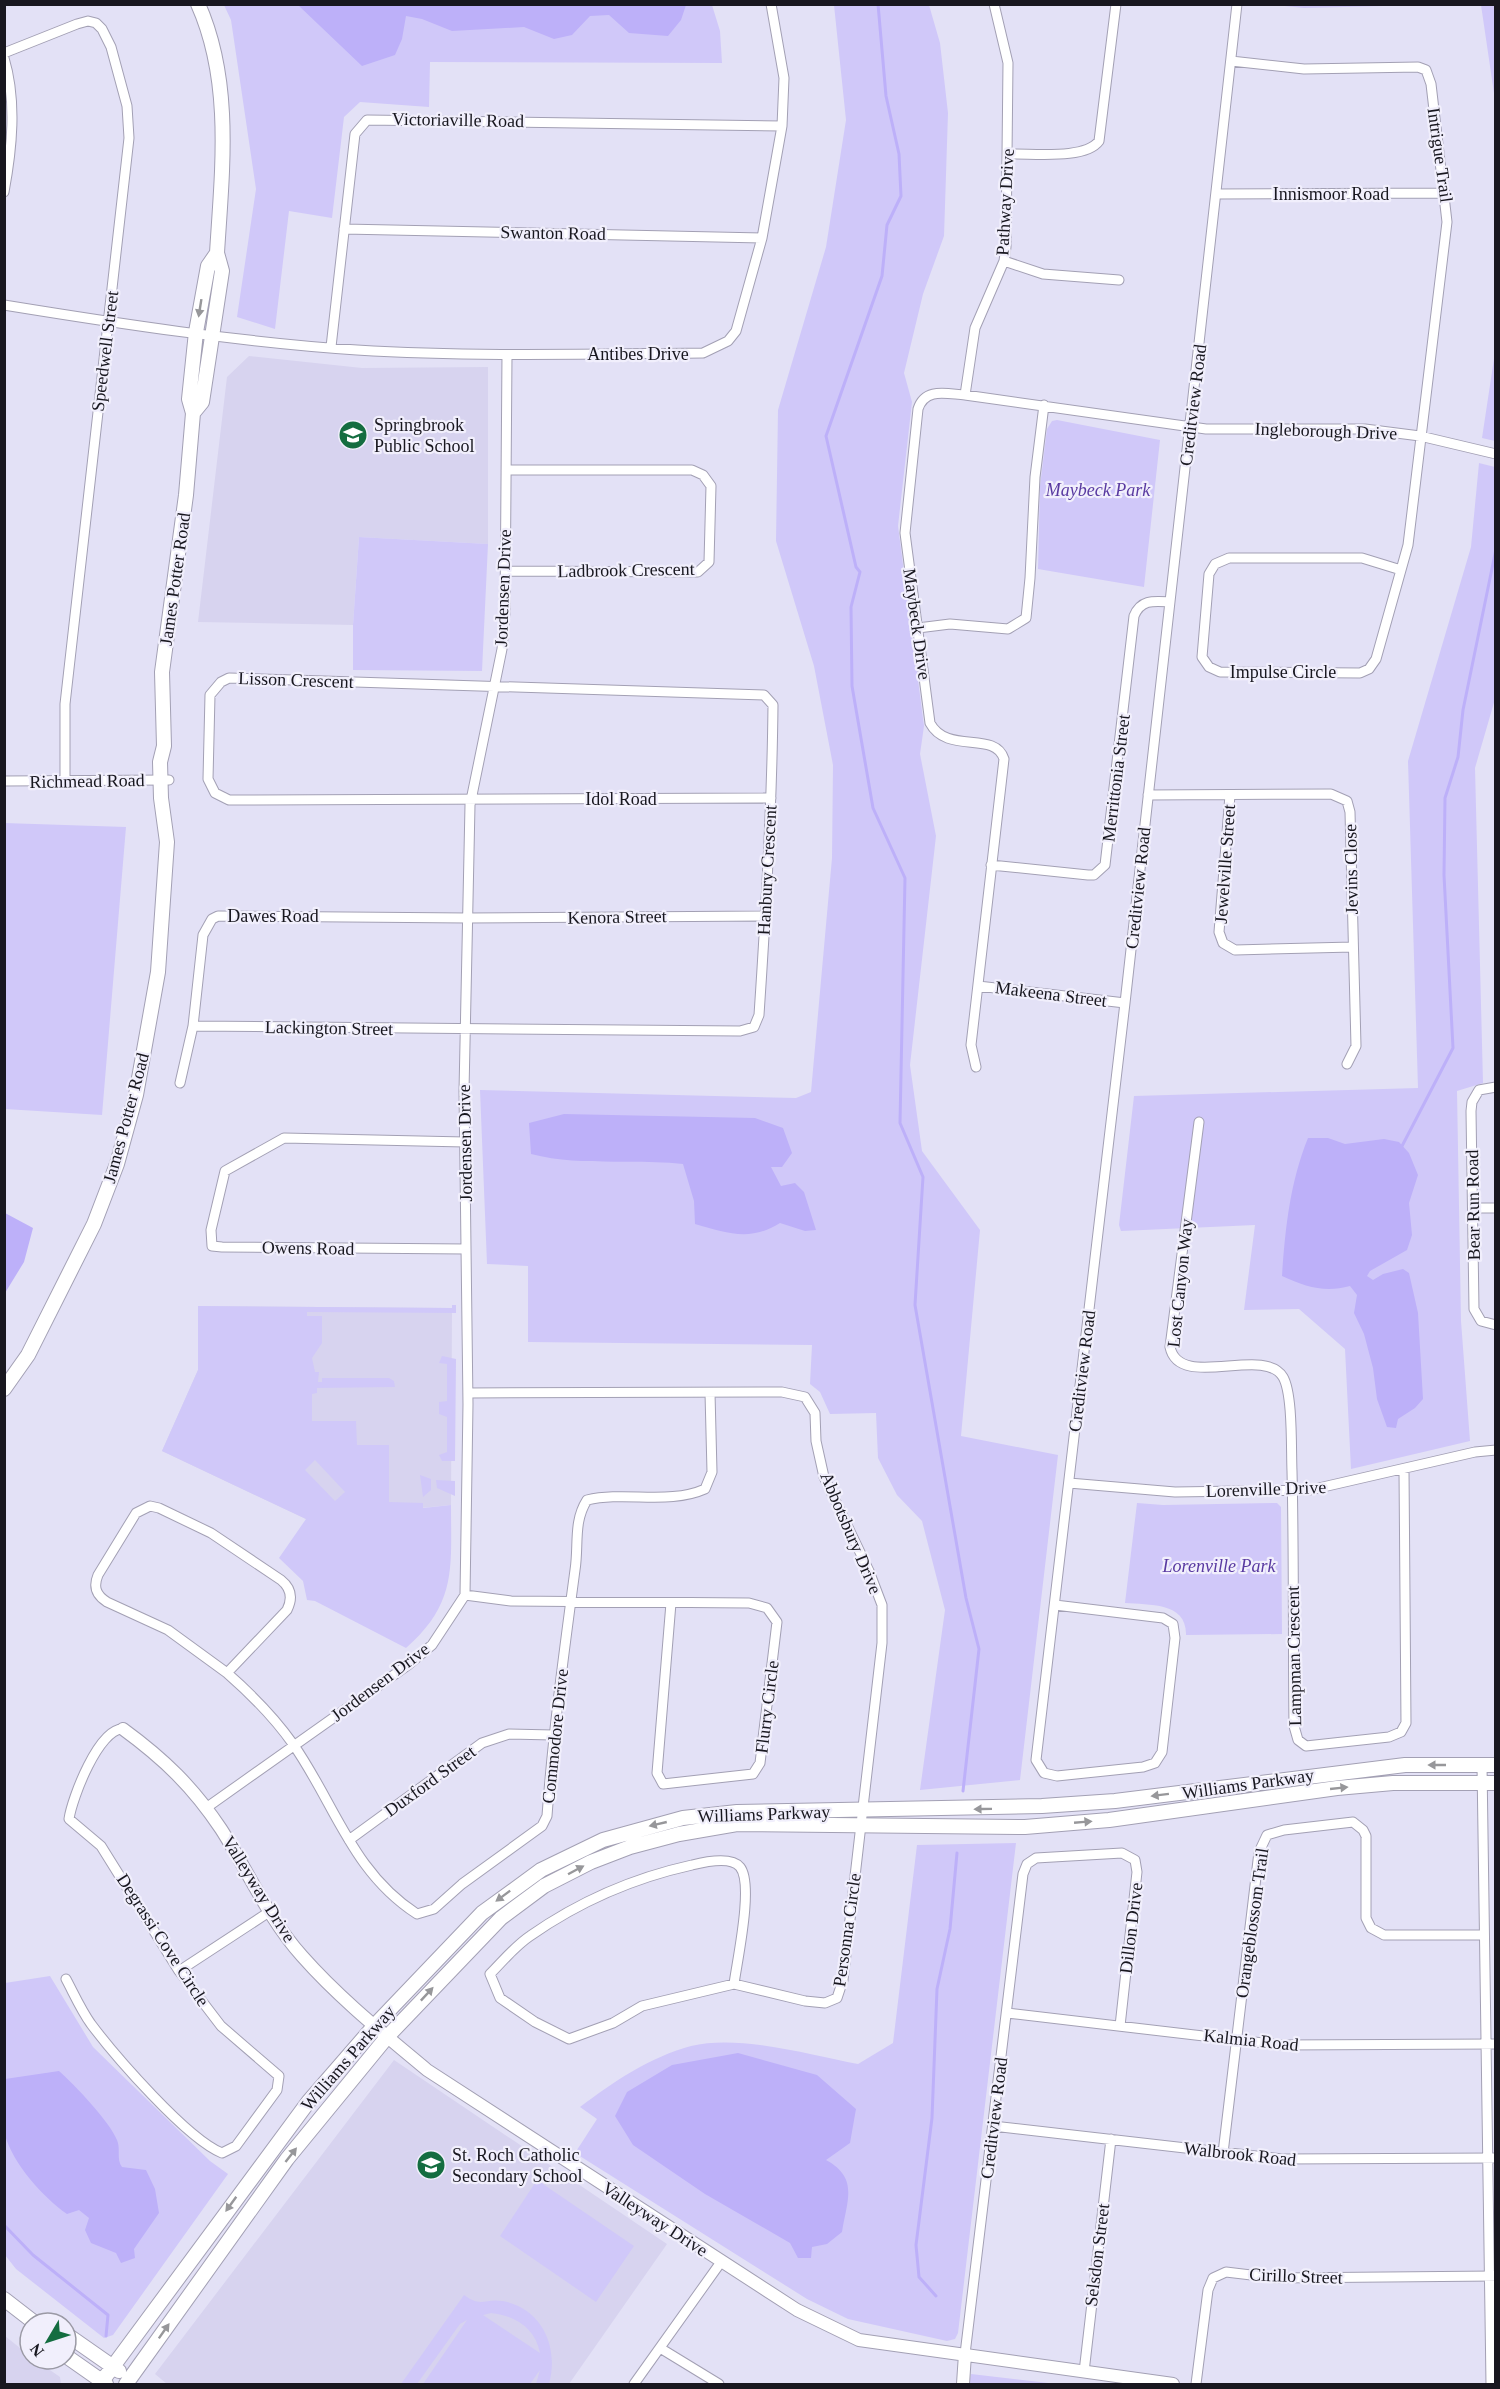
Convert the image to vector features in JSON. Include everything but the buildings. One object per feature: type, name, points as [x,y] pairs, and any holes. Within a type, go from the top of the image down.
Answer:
[{"type":"main road","name":"James Potter Road","points":[[4,1389],[28,1355],[94,1224],[117,1164],[136,1095],[158,972],[167,842],[166,822],[161,807],[165,780],[160,762],[164,746],[162,672],[186,495],[193,412],[202,402],[203,333],[222,271],[217,254],[224,142],[217,70],[208,26],[198,4]]},
{"type":"main road","name":"Williams Parkway","points":[[103,2384],[113,2367],[309,2101],[375,2025],[482,1912],[541,1870],[603,1840],[683,1818],[737,1812],[984,1809],[1114,1801],[1405,1765],[1489,1765]]},
{"type":"main road","name":"Williams Parkway","points":[[131,2383],[287,2159],[387,2037],[501,1918],[544,1887],[591,1862],[630,1847],[704,1828],[769,1824],[861,1827],[1025,1827],[1109,1820],[1337,1788],[1393,1783],[1489,1783]]},
{"type":"main road","points":[[4,2299],[20,2311]]},
{"type":"main road","points":[[78,2342],[131,2383]]},
{"type":"main road","points":[[78,2365],[103,2384]]},
{"type":"street","name":"Antibes Drive","points":[[4,305],[108,322],[331,347],[507,355],[703,353],[716,349],[736,331],[762,238],[782,126],[784,78],[771,4]]},
{"type":"street","name":"Pathway Drive","points":[[965,395],[975,328],[1004,261],[1007,228],[1008,63],[994,4]]},
{"type":"street","points":[[1008,154],[1081,153],[1095,147],[1100,141],[1116,4]]},
{"type":"street","name":"Creditview Road","points":[[1055,1605],[1163,1618],[1173,1624],[1175,1638],[1162,1752],[1155,1763],[1143,1767],[1057,1776],[1047,1775],[1040,1770],[1036,1760],[1125,1003],[1238,4]]},
{"type":"street","name":"Speedwell Street","points":[[4,53],[88,21],[102,29],[111,47],[127,106],[129,138],[65,704],[64,782]]},
{"type":"street","points":[[4,58],[12,93],[12,119],[4,192]]},
{"type":"street","name":"Intrigue Trail","points":[[1231,61],[1304,69],[1422,68],[1430,76],[1448,222],[1420,436]]},
{"type":"street","name":"Victoriaville Road","points":[[331,347],[355,134],[362,123],[373,118],[782,126]]},
{"type":"street","name":"Innismoor Road","points":[[1216,194],[1445,193]]},
{"type":"street","name":"Swanton Road","points":[[344,229],[762,238]]},
{"type":"street","points":[[1004,261],[1043,274],[1119,280]]},
{"type":"street","name":"Jordensen Drive","points":[[206,1808],[432,1645],[465,1595],[468,1393],[465,1030],[471,800],[494,688],[506,612],[507,355]]},
{"type":"street","name":"Maybeck Drive","points":[[976,1067],[971,1045],[1003,754],[995,746],[946,740],[935,731],[930,723],[905,533],[918,409],[923,398],[933,393],[965,395],[1190,427]]},
{"type":"street","points":[[918,628],[950,624],[1008,629],[1026,618],[1035,477],[1044,405]]},
{"type":"street","name":"Ingleborough Drive","points":[[1190,427],[1365,429],[1420,436],[1496,454]]},
{"type":"street","name":"Impulse Circle","points":[[1401,570],[1362,558],[1229,558],[1220,561],[1209,573],[1202,657],[1209,667],[1220,672],[1365,671],[1376,658],[1401,570],[1408,545],[1420,436]]},
{"type":"street","name":"Ladbrook Crescent","points":[[506,470],[692,470],[703,475],[711,486],[708,562],[698,572],[506,571]]},
{"type":"street","name":"Merrittonia Street","points":[[991,865],[1088,876],[1094,875],[1105,865],[1134,616],[1147,602],[1170,602]]},
{"type":"street","name":"Lisson Crescent","points":[[471,800],[229,800],[221,797],[210,787],[208,779],[210,695],[221,682],[229,678],[494,688]]},
{"type":"street","name":"Hanbury Crescent","points":[[465,1030],[748,1030],[754,1027],[759,1014],[771,798],[772,705],[764,695],[494,688]]},
{"type":"street","name":"Richmead Road","points":[[4,781],[165,780]]},
{"type":"street","name":"Jevins Close","points":[[1148,795],[1331,794],[1347,801],[1350,812],[1356,1046],[1347,1064]]},
{"type":"street","name":"Jewelville Street","points":[[1230,795],[1219,932],[1223,943],[1235,950],[1353,947]]},
{"type":"street","name":"Idol Road","points":[[471,800],[771,798]]},
{"type":"street","name":"Dawes Road","points":[[180,1083],[193,1026],[203,935],[212,919],[218,916],[468,918]]},
{"type":"street","name":"Kenora Street","points":[[468,918],[765,916]]},
{"type":"street","name":"Makeena Street","points":[[978,986],[1125,1003]]},
{"type":"street","name":"Lackington Street","points":[[193,1026],[465,1030]]},
{"type":"street","name":"Bear Run Road","points":[[1496,1087],[1479,1090],[1472,1102],[1474,1309],[1481,1320],[1496,1325]]},
{"type":"street","name":"Lost Canyon Way","points":[[1199,1122],[1171,1354],[1188,1366],[1267,1366],[1281,1373],[1286,1384],[1291,1431],[1292,1490]]},
{"type":"street","name":"Owens Road","points":[[465,1142],[284,1138],[225,1171],[210,1230],[212,1246],[466,1249]]},
{"type":"street","points":[[1474,1208],[1496,1208]]},
{"type":"street","name":"Abbotsbury Drive","points":[[468,1393],[782,1392],[805,1397],[815,1413],[816,1442],[824,1477],[869,1571],[882,1605],[882,1643],[861,1827]]},
{"type":"street","name":"Commodore Drive","points":[[227,1672],[287,1610],[291,1600],[290,1590],[273,1574],[211,1533],[159,1508],[143,1507],[136,1513],[98,1575],[95,1585],[98,1594],[106,1602],[168,1630],[227,1672],[262,1706],[294,1745],[364,1867],[399,1902],[417,1914],[434,1910],[462,1884],[542,1826],[547,1816],[553,1735],[576,1565],[576,1530],[580,1511],[587,1500],[606,1496],[690,1496],[705,1489],[712,1472],[710,1393]]},
{"type":"street","name":"Lorenville Drive","points":[[1069,1483],[1175,1492],[1292,1490],[1329,1487],[1475,1452],[1496,1450]]},
{"type":"street","name":"Lampman Crescent","points":[[1292,1490],[1296,1734],[1306,1746],[1389,1737],[1401,1731],[1406,1718],[1404,1470]]},
{"type":"street","name":"Flurry Circle","points":[[465,1595],[511,1601],[749,1603],[767,1608],[777,1622],[760,1763],[753,1774],[663,1784],[657,1773],[671,1603]]},
{"type":"street","name":"Degrassi Cove Circle","points":[[66,1979],[91,2023],[167,2110],[211,2149],[222,2153],[236,2146],[277,2090],[280,2080],[275,2070],[263,2064],[221,2026],[179,1971],[101,1846],[69,1819],[73,1800],[103,1739],[116,1729],[123,1729]]},
{"type":"street","name":"Valleyway Drive","points":[[123,1729],[161,1756],[206,1808],[269,1912],[302,1956],[387,2037],[427,2070],[797,2310],[859,2340],[1173,2385]]},
{"type":"street","name":"Duxford Street","points":[[349,1840],[482,1743],[509,1734],[553,1735]]},
{"type":"street","points":[[1489,1765],[1484,1935],[1491,2044],[1491,2385]]},
{"type":"street","name":"Orangeblossom Trail","points":[[1237,2039],[1259,1852],[1263,1839],[1273,1832],[1347,1822],[1353,1822],[1364,1830],[1366,1918],[1377,1933],[1384,1935],[1484,1935]]},
{"type":"street","name":"Personna Circle","points":[[734,1984],[746,1885],[741,1868],[731,1862],[708,1861],[648,1874],[594,1896],[528,1937],[490,1974],[500,1998],[535,2022],[568,2039],[613,2023],[642,2006],[734,1984],[805,2001],[825,2003],[837,1998],[843,1980],[861,1827]]},
{"type":"street","name":"Dillon Drive","points":[[1036,1858],[1122,1853],[1135,1860],[1137,1872],[1120,2026]]},
{"type":"street","name":"Creditview Road","points":[[963,2385],[1023,1874],[1027,1864],[1036,1858]]},
{"type":"street","points":[[179,1971],[269,1912]]},
{"type":"street","name":"Kalmia Road","points":[[1007,2013],[1298,2046],[1491,2044]]},
{"type":"street","points":[[1223,2153],[1237,2039]]},
{"type":"street","name":"Walbrook Road","points":[[993,2126],[1302,2160],[1492,2158]]},
{"type":"street","name":"Selsdon Street","points":[[1084,2372],[1111,2139]]},
{"type":"street","points":[[634,2385],[721,2262]]},
{"type":"street","name":"Cirillo Street","points":[[1196,2385],[1208,2290],[1219,2274],[1226,2272],[1276,2278],[1492,2277]]},
{"type":"street","points":[[660,2348],[719,2385]]},
{"type":"shaded area","points":[[298,5],[686,5],[681,20],[668,36],[629,33],[609,15],[590,16],[572,35],[554,39],[524,27],[452,31],[422,19],[406,16],[402,39],[395,55],[362,66]]},
{"type":"shaded area","name":"Springbrook Public School","points":[[249,356],[362,368],[488,367],[488,544],[359,537],[353,625],[198,622],[227,377]]},
{"type":"shaded area","points":[[564,1114],[755,1118],[783,1128],[792,1153],[782,1167],[771,1167],[781,1186],[795,1183],[804,1192],[816,1230],[805,1231],[780,1223],[759,1232],[738,1234],[695,1224],[694,1201],[683,1164],[568,1160],[531,1154],[529,1123]]},
{"type":"shaded area","points":[[1308,1138],[1328,1138],[1345,1144],[1384,1139],[1399,1142],[1409,1153],[1418,1175],[1409,1203],[1412,1235],[1407,1250],[1370,1271],[1367,1276],[1373,1280],[1383,1274],[1403,1269],[1409,1273],[1418,1313],[1423,1399],[1415,1408],[1398,1419],[1396,1428],[1387,1427],[1377,1399],[1373,1368],[1364,1334],[1354,1313],[1357,1295],[1350,1286],[1332,1289],[1316,1288],[1282,1276],[1289,1206]]},
{"type":"shaded area","points":[[5,1213],[33,1228],[24,1262],[5,1293]]},
{"type":"shaded area","points":[[198,1306],[452,1308],[451,1505],[306,1519],[162,1451],[198,1370]]},
{"type":"shaded area","points":[[738,2053],[817,2075],[856,2109],[850,2143],[826,2160],[843,2174],[847,2182],[848,2200],[842,2232],[827,2244],[812,2247],[811,2258],[798,2258],[790,2243],[705,2194],[633,2145],[615,2116],[627,2092],[672,2065]]},
{"type":"shaded area","name":"St. Roch Catholic Secondary School","points":[[394,2060],[667,2244],[569,2384],[167,2384],[155,2374]]},
{"type":"shaded area","points":[[59,2071],[91,2104],[113,2132],[118,2143],[119,2161],[122,2167],[146,2170],[155,2189],[159,2213],[134,2249],[135,2258],[121,2263],[116,2253],[91,2243],[85,2230],[89,2218],[79,2210],[67,2214],[48,2199],[30,2179],[9,2146],[3,2121],[5,2079]]},
{"type":"shaded area","points":[[5,2336],[18,2346],[18,2371],[51,2371],[60,2377],[61,2384],[5,2384]]},
{"type":"green space","points":[[224,5],[712,5],[720,31],[722,63],[430,62],[429,107],[360,102],[344,117],[332,218],[289,211],[275,329],[237,317],[256,189],[231,20]]},
{"type":"green space","points":[[834,5],[929,5],[940,43],[948,113],[944,236],[923,294],[904,373],[912,402],[898,526],[924,726],[920,754],[936,836],[910,1065],[922,1151],[980,1230],[961,1436],[1058,1455],[1020,1780],[920,1790],[945,1610],[922,1521],[897,1495],[878,1458],[876,1413],[830,1414],[820,1392],[810,1384],[812,1345],[528,1342],[528,1266],[487,1264],[480,1090],[796,1098],[811,1092],[832,858],[833,765],[814,666],[776,541],[778,410],[826,247],[846,120]]},
{"type":"green space","points":[[1275,5],[1424,5],[1304,8]]},
{"type":"green space","points":[[1481,5],[1495,5],[1495,100]]},
{"type":"green space","points":[[1495,352],[1496,441],[1482,438]]},
{"type":"green space","name":"Maybeck Park","points":[[1057,420],[1160,440],[1144,587],[1038,569],[1040,486],[1047,429],[1052,421]]},
{"type":"green space","points":[[1479,463],[1495,467],[1495,699],[1475,768],[1483,1083],[1457,1091],[1461,1321],[1470,1441],[1351,1469],[1345,1349],[1299,1309],[1244,1310],[1255,1225],[1121,1231],[1119,1225],[1134,1096],[1418,1088],[1408,761],[1471,547]]},
{"type":"green space","points":[[359,537],[488,544],[482,671],[353,670],[353,625]]},
{"type":"green space","points":[[4,823],[126,827],[102,1115],[5,1109]]},
{"type":"green space","points":[[452,1305],[456,1305],[456,1313],[307,1312],[307,1316],[322,1316],[322,1343],[312,1358],[315,1372],[319,1372],[318,1382],[322,1382],[322,1378],[389,1378],[394,1381],[395,1387],[317,1388],[317,1393],[312,1394],[312,1421],[356,1421],[357,1445],[389,1445],[389,1502],[423,1503],[423,1508],[451,1505],[450,1566],[443,1600],[423,1632],[406,1648],[315,1601],[307,1600],[303,1581],[279,1558],[306,1519],[162,1451],[198,1370],[198,1306],[452,1308]],"holes":[[[315,1460],[345,1492],[335,1501],[305,1470]]]},
{"type":"green space","points":[[442,1356],[456,1359],[455,1461],[442,1461],[439,1455],[447,1452],[447,1417],[439,1414],[439,1402],[447,1401],[447,1364],[439,1363]]},
{"type":"green space","points":[[420,1475],[431,1479],[431,1490],[423,1497]]},
{"type":"green space","points":[[436,1480],[455,1481],[455,1496],[437,1488]]},
{"type":"green space","name":"Lorenville Park","points":[[1137,1503],[1163,1505],[1277,1503],[1281,1507],[1282,1634],[1186,1635],[1185,1624],[1173,1611],[1155,1605],[1125,1603]]},
{"type":"green space","points":[[1016,1843],[958,2333],[955,2339],[947,2341],[848,2319],[807,2299],[575,2153],[597,2119],[580,2107],[632,2071],[676,2051],[691,2046],[731,2042],[774,2047],[858,2064],[893,2043],[917,1845]]},
{"type":"green space","points":[[50,1976],[93,2047],[210,2161],[228,2174],[113,2335],[104,2338],[78,2318],[78,2311],[70,2311],[16,2269],[5,2255],[5,1983]]},
{"type":"green space","points":[[537,2180],[634,2246],[596,2302],[500,2236]]},
{"type":"green space","points":[[464,2295],[479,2302],[503,2301],[517,2305],[528,2312],[545,2332],[552,2357],[549,2384],[536,2384],[540,2370],[530,2384],[423,2384],[467,2320],[460,2324],[417,2384],[401,2384]],"holes":[[[491,2313],[516,2320],[529,2330],[540,2353],[483,2315]]]},
{"type":"green space","points":[[971,2374],[1057,2384],[969,2384]]},
{"type":"waterway","points":[[878,4],[886,96],[899,154],[901,196],[887,225],[882,276],[826,436],[856,567],[860,572],[851,607],[852,686],[873,808],[905,878],[900,1123],[923,1177],[915,1305],[966,1598],[979,1649],[963,1791]]},
{"type":"waterway","points":[[1401,1148],[1453,1048],[1444,875],[1445,798],[1458,757],[1463,710],[1496,549]]},
{"type":"waterway","points":[[936,2296],[919,2277],[916,2245],[932,2118],[937,1989],[950,1929],[957,1853]]},
{"type":"waterway","points":[[4,2225],[33,2255],[108,2315],[106,2336]]},
{"type":"place","name":"Springbrook Public School","points":[[353,435]]},
{"type":"place","name":"St. Roch Catholic Secondary School","points":[[431,2165]]}]
